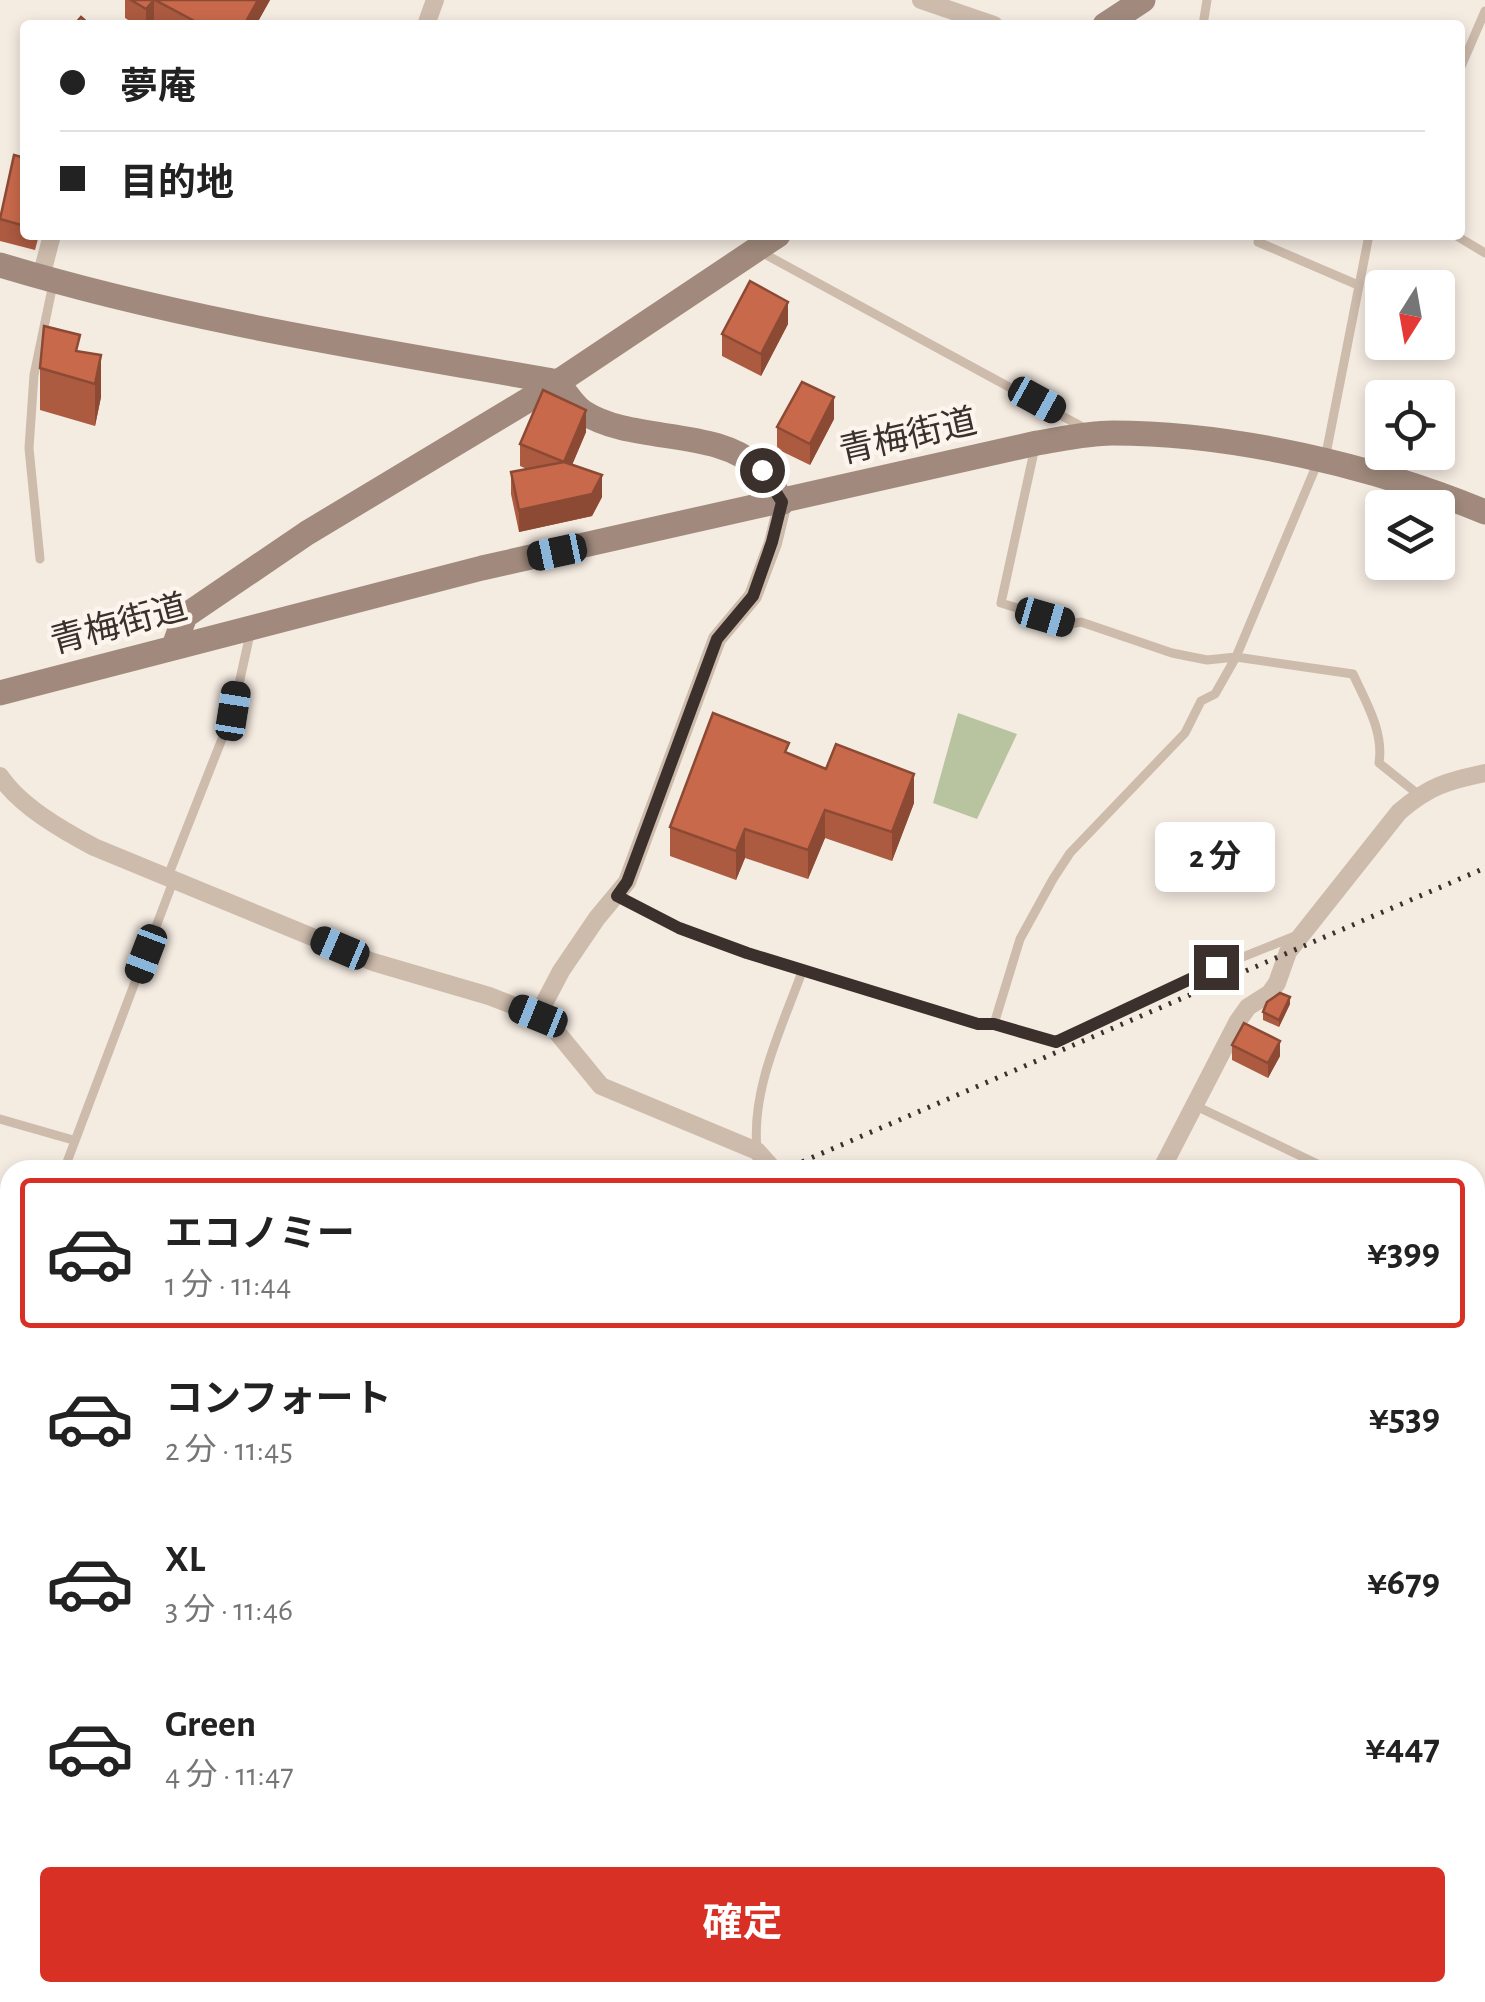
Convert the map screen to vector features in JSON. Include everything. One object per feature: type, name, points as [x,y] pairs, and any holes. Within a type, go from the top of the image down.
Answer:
[{"type":"street","points":[[921,0],[979,20]]},
{"type":"street","points":[[1112,20],[1143,0]]},
{"type":"street","points":[[47,279],[51,240]]},
{"type":"street","points":[[174,646],[185,616],[307,533],[558,382],[768,242]]},
{"type":"street","points":[[0,265],[276,333],[558,382],[580,410],[612,426],[711,444],[762,470],[782,502],[753,596],[717,639],[627,882],[560,971],[538,1016]]},
{"type":"street","name":"青梅街道","points":[[0,693],[482,568],[1036,442],[1094,434],[1184,438],[1321,461],[1430,490],[1485,512]]},
{"type":"street","points":[[1167,1160],[1238,1021],[1248,1008],[1270,993],[1288,952],[1399,812],[1442,782],[1485,773]]},
{"type":"street","points":[[0,776],[12,792],[73,836],[373,962],[490,996],[538,1016],[552,1025],[601,1086],[757,1150],[766,1160]]},
{"type":"lane","points":[[1465,57],[1485,11]]},
{"type":"lane","points":[[994,1024],[1020,939],[1052,878],[1070,853],[1184,733],[1201,700],[1215,694],[1236,657],[1321,461],[1368,240]]},
{"type":"lane","points":[[768,242],[1094,434]]},
{"type":"lane","points":[[1258,242],[1358,285]]},
{"type":"lane","points":[[40,559],[29,448],[47,279]]},
{"type":"lane","points":[[1036,442],[1002,603],[1070,624],[1081,622],[1172,653],[1207,660],[1236,657],[1353,674],[1375,723],[1382,748],[1379,763],[1419,795]]},
{"type":"lane","points":[[67,1160],[233,711],[252,626]]},
{"type":"lane","points":[[617,896],[679,928],[978,1024],[994,1024],[1056,1042],[1188,978],[1302,934]]},
{"type":"lane","points":[[757,1150],[755,1129],[767,1069],[804,969]]},
{"type":"lane","points":[[1196,1106],[1309,1160]]},
{"type":"lane","points":[[0,1118],[73,1140]]},
{"type":"green space","points":[[958,713],[1017,734],[977,819],[933,803]]},
{"type":"building","points":[[131,0],[154,0],[146,9]]},
{"type":"building","points":[[155,0],[258,0],[247,20],[193,20]]},
{"type":"building","points":[[14,155],[20,157],[20,225],[0,219]]},
{"type":"building","points":[[750,281],[788,302],[761,354],[722,334]]},
{"type":"building","points":[[44,326],[80,335],[76,351],[101,355],[95,384],[40,368]]},
{"type":"building","points":[[802,382],[834,397],[810,444],[777,427]]},
{"type":"building","points":[[543,390],[586,410],[564,462],[520,444]]},
{"type":"building","points":[[564,462],[602,475],[592,494],[519,510],[511,472]]},
{"type":"building","points":[[713,713],[789,743],[785,752],[826,769],[836,744],[914,774],[892,832],[825,810],[808,850],[745,829],[736,851],[670,827]]},
{"type":"building","points":[[1280,993],[1290,997],[1279,1020],[1263,1012],[1267,1002]]},
{"type":"building","points":[[1244,1023],[1280,1041],[1268,1063],[1232,1045]]},
{"type":"railway","points":[[806,1160],[1485,868]]},
{"type":"route","points":[[762,470],[782,502],[772,542],[753,596],[717,639],[627,882],[617,896],[679,928],[747,953],[978,1024],[994,1024],[1056,1042],[1216,967]]}]
